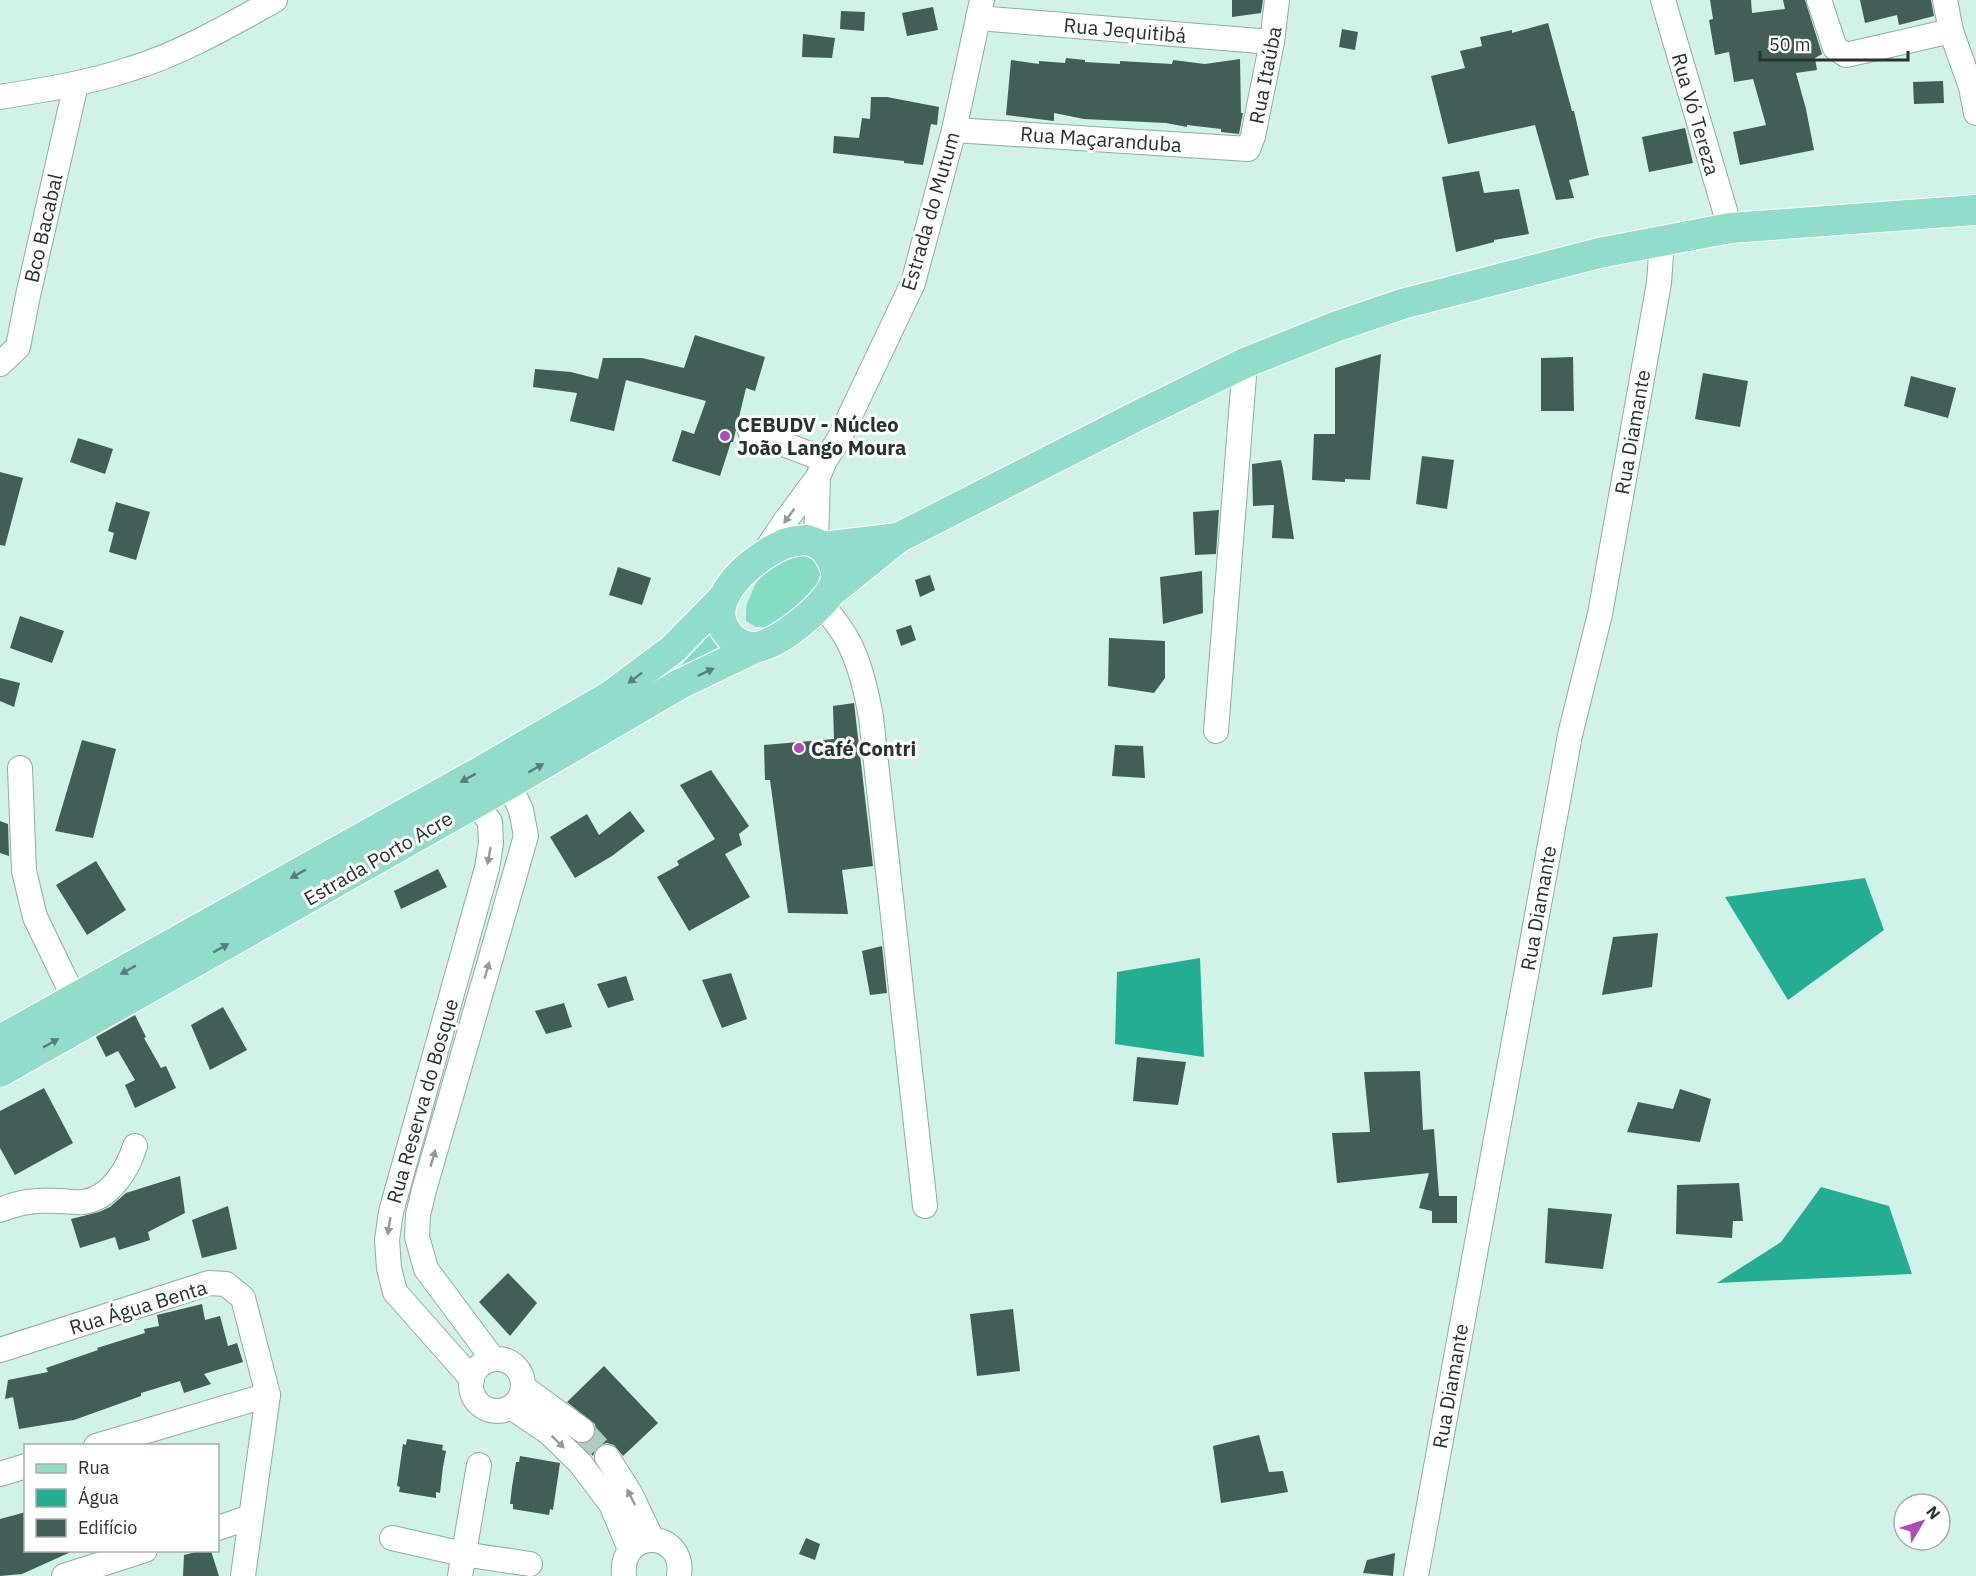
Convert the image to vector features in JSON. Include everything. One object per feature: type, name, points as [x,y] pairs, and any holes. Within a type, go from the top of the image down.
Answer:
[{"type":"main road","points":[[898,538],[819,545],[807,540],[792,541],[762,556],[730,586],[720,618],[724,630],[733,640],[745,646],[757,647],[776,639],[802,621],[826,597],[898,538],[1245,363],[1335,327],[1402,304],[1599,253],[1730,228],[1976,210]]},
{"type":"main road","points":[[819,545],[835,566],[835,583],[826,597]]},
{"type":"main road","name":"Estrada Porto Acre","points":[[0,1040],[610,696],[673,649],[725,596]]},
{"type":"main road","name":"Estrada Porto Acre","points":[[0,1072],[476,803],[680,684],[757,647]]},
{"type":"street","points":[[0,97],[76,84],[132,69],[232,24],[275,0]]},
{"type":"street","name":"Rua Itaúba","points":[[1248,148],[1253,136],[1272,42],[1277,0]]},
{"type":"street","name":"Rua Vó Tereza","points":[[1663,0],[1730,228]]},
{"type":"street","points":[[1819,0],[1835,48],[1846,55],[1951,31]]},
{"type":"street","points":[[1945,0],[1951,31],[1974,85],[1976,113]]},
{"type":"street","name":"Rua Jequitibá","points":[[980,9],[1272,42]]},
{"type":"street","name":"Estrada do Mutum","points":[[762,556],[838,441],[913,283],[954,130],[980,9]]},
{"type":"street","name":"Bco Bacabal","points":[[0,364],[18,347],[76,84]]},
{"type":"street","name":"Rua Maçaranduba","points":[[954,130],[1248,148]]},
{"type":"street","name":"Rua Diamante","points":[[1416,1576],[1570,735],[1600,614],[1659,283],[1662,241]]},
{"type":"street","points":[[1216,730],[1245,363]]},
{"type":"street","points":[[750,431],[822,468],[819,545]]},
{"type":"street","points":[[826,597],[855,657],[865,686],[871,717],[925,1206]]},
{"type":"street","points":[[20,768],[24,871],[35,917],[75,999]]},
{"type":"street","name":"Rua Reserva do Bosque","points":[[476,803],[490,822],[491,843],[487,868],[391,1212],[387,1240],[389,1268],[395,1292],[427,1331],[472,1379],[472,1392],[478,1402],[488,1409],[499,1411],[517,1397],[522,1376],[515,1366],[504,1360],[493,1359],[453,1307],[426,1269],[417,1238],[418,1215],[424,1190],[526,836],[521,810],[509,784]]},
{"type":"street","points":[[0,1210],[32,1200],[83,1202],[94,1199],[120,1178],[130,1162],[135,1146]]},
{"type":"street","points":[[395,1292],[426,1269]]},
{"type":"street","name":"Rua Água Benta","points":[[0,1350],[209,1283],[226,1284],[243,1298],[268,1395],[243,1576]]},
{"type":"street","points":[[427,1331],[453,1307]]},
{"type":"street","points":[[472,1379],[476,1370],[483,1363],[493,1359]]},
{"type":"street","points":[[103,1444],[268,1395]]},
{"type":"street","name":"Rua Reserva do Bosque","points":[[517,1397],[582,1431]]},
{"type":"street","name":"Rua Reserva do Bosque","points":[[517,1397],[580,1463],[641,1544]]},
{"type":"street","points":[[607,1456],[630,1493],[641,1544]]},
{"type":"street","points":[[461,1565],[479,1465]]},
{"type":"street","points":[[0,1473],[24,1467]]},
{"type":"street","points":[[219,1528],[250,1517]]},
{"type":"street","points":[[392,1538],[461,1565],[530,1564]]},
{"type":"street","points":[[623,1576],[624,1561],[641,1544],[665,1543],[676,1552],[681,1566],[679,1576]]},
{"type":"street","points":[[63,1576],[142,1552]]},
{"type":"shaded area","points":[[805,555],[818,562],[820,575],[815,591],[803,606],[768,627],[756,627],[746,621],[746,606],[755,585],[766,570],[787,556]]},
{"type":"shaded area","points":[[716,628],[731,648],[671,676]]},
{"type":"water","points":[[1865,878],[1884,930],[1788,1000],[1725,897]]},
{"type":"water","points":[[1200,958],[1204,1057],[1115,1044],[1117,972]]},
{"type":"water","points":[[1821,1187],[1889,1206],[1912,1274],[1717,1283],[1781,1242]]},
{"type":"building","points":[[1232,0],[1263,0],[1261,13],[1232,17]]},
{"type":"building","points":[[1710,0],[1751,0],[1752,13],[1785,9],[1783,0],[1805,0],[1822,54],[1815,58],[1817,70],[1796,73],[1814,150],[1740,165],[1733,132],[1766,125],[1753,79],[1734,82],[1729,52],[1715,55],[1709,20],[1713,19]]},
{"type":"building","points":[[1860,0],[1931,0],[1934,16],[1899,25],[1897,15],[1865,23]]},
{"type":"building","points":[[933,7],[938,30],[907,36],[902,13]]},
{"type":"building","points":[[841,11],[865,12],[864,31],[840,29]]},
{"type":"building","points":[[1548,23],[1572,111],[1574,111],[1589,175],[1569,180],[1574,198],[1556,200],[1535,125],[1448,144],[1431,76],[1465,68],[1460,51],[1482,46],[1480,37],[1512,30],[1512,33]]},
{"type":"building","points":[[1342,29],[1358,32],[1355,50],[1339,47]]},
{"type":"building","points":[[803,34],[835,38],[832,58],[802,57]]},
{"type":"building","points":[[1066,58],[1085,60],[1085,62],[1120,64],[1120,61],[1172,64],[1173,60],[1205,64],[1240,59],[1241,113],[1243,113],[1239,134],[1221,132],[1221,129],[1187,125],[1187,127],[1166,123],[1084,119],[1054,113],[1054,121],[1006,115],[1011,60],[1039,64],[1039,61],[1065,63]]},
{"type":"building","points":[[1943,81],[1944,103],[1914,104],[1913,82]]},
{"type":"building","points":[[871,97],[887,97],[939,107],[937,125],[931,124],[923,165],[833,153],[834,136],[859,138],[862,118],[870,119]]},
{"type":"building","points":[[1685,128],[1693,163],[1649,172],[1642,137]]},
{"type":"building","points":[[1479,171],[1484,193],[1519,189],[1529,234],[1494,240],[1494,242],[1456,252],[1442,177]]},
{"type":"building","points":[[695,335],[765,357],[755,391],[746,388],[733,442],[731,442],[720,476],[672,461],[682,430],[694,434],[706,401],[626,380],[614,431],[570,421],[577,393],[533,387],[535,369],[571,372],[598,379],[603,358],[642,358],[684,368]]},
{"type":"building","points":[[1381,354],[1370,480],[1345,479],[1345,482],[1312,480],[1314,434],[1335,434],[1335,368]]},
{"type":"building","points":[[1573,357],[1574,411],[1541,411],[1541,358]]},
{"type":"building","points":[[1703,373],[1748,381],[1740,427],[1695,419]]},
{"type":"building","points":[[1911,376],[1956,388],[1948,418],[1904,406]]},
{"type":"building","points":[[78,438],[113,449],[105,474],[70,462]]},
{"type":"building","points":[[1422,456],[1454,460],[1447,509],[1416,504]]},
{"type":"building","points":[[1281,460],[1294,539],[1272,538],[1274,505],[1253,506],[1252,464]]},
{"type":"building","points":[[0,472],[23,478],[5,546],[0,545]]},
{"type":"building","points":[[116,502],[150,512],[136,560],[109,552],[114,533],[108,531]]},
{"type":"building","points":[[1219,510],[1216,554],[1195,555],[1193,512]]},
{"type":"building","points":[[618,567],[651,578],[642,605],[609,595]]},
{"type":"building","points":[[1202,571],[1203,613],[1163,624],[1160,577]]},
{"type":"building","points":[[930,575],[935,590],[920,597],[915,580]]},
{"type":"building","points":[[20,616],[64,631],[52,663],[10,648]]},
{"type":"building","points":[[911,625],[916,640],[901,646],[896,630]]},
{"type":"building","points":[[1109,638],[1165,641],[1165,678],[1154,693],[1108,686]]},
{"type":"building","points":[[0,678],[20,683],[14,707],[0,701]]},
{"type":"building","points":[[854,703],[873,866],[842,870],[848,914],[788,913],[770,780],[765,780],[764,745],[834,739],[833,706]]},
{"type":"building","points":[[82,740],[116,749],[93,838],[55,831]]},
{"type":"building","points":[[1115,745],[1143,746],[1145,778],[1112,776]]},
{"type":"building","points":[[711,770],[749,826],[739,834],[742,845],[725,854],[750,897],[689,931],[657,877],[679,865],[677,861],[715,839],[680,785]]},
{"type":"building","points":[[630,811],[645,831],[612,856],[575,878],[550,837],[587,814],[599,835]]},
{"type":"building","points":[[0,821],[8,824],[9,856],[0,853]]},
{"type":"building","points":[[96,861],[126,910],[87,935],[56,885]]},
{"type":"building","points":[[438,869],[447,887],[401,909],[394,891]]},
{"type":"building","points":[[1658,933],[1652,987],[1602,995],[1613,937]]},
{"type":"building","points":[[882,946],[887,993],[870,995],[862,951]]},
{"type":"building","points":[[731,973],[747,1019],[722,1028],[702,980]]},
{"type":"building","points":[[626,976],[634,1000],[608,1008],[597,984]]},
{"type":"building","points":[[564,1003],[572,1027],[546,1034],[535,1011]]},
{"type":"building","points":[[223,1007],[247,1050],[210,1070],[191,1025]]},
{"type":"building","points":[[135,1015],[146,1037],[144,1038],[161,1068],[166,1066],[176,1088],[135,1108],[125,1085],[135,1080],[118,1051],[106,1057],[96,1037]]},
{"type":"building","points":[[1137,1057],[1186,1062],[1178,1105],[1133,1101]]},
{"type":"building","points":[[1420,1071],[1423,1130],[1434,1129],[1439,1196],[1457,1196],[1457,1223],[1432,1223],[1432,1211],[1419,1208],[1429,1173],[1337,1183],[1332,1133],[1370,1132],[1364,1072]]},
{"type":"building","points":[[44,1088],[73,1143],[15,1175],[0,1148],[0,1111]]},
{"type":"building","points":[[1680,1089],[1711,1099],[1700,1142],[1627,1132],[1638,1102],[1673,1109]]},
{"type":"building","points":[[180,1176],[185,1213],[148,1232],[150,1240],[119,1250],[115,1237],[80,1248],[71,1219],[110,1207],[126,1193]]},
{"type":"building","points":[[1739,1183],[1743,1221],[1733,1221],[1732,1238],[1676,1234],[1677,1185]]},
{"type":"building","points":[[228,1206],[237,1249],[202,1258],[192,1220]]},
{"type":"building","points":[[1548,1208],[1612,1214],[1603,1269],[1545,1263]]},
{"type":"building","points":[[508,1273],[537,1303],[510,1336],[479,1302]]},
{"type":"building","points":[[202,1304],[205,1320],[220,1316],[228,1346],[237,1343],[243,1362],[204,1374],[211,1384],[184,1393],[180,1381],[141,1393],[141,1396],[74,1420],[19,1429],[13,1397],[5,1399],[8,1380],[48,1372],[46,1368],[98,1350],[97,1348],[145,1333],[144,1329],[159,1326],[157,1315]]},
{"type":"building","points":[[1013,1309],[1020,1371],[977,1376],[970,1314]]},
{"type":"building","points":[[604,1366],[658,1423],[623,1456],[614,1445],[607,1443],[599,1445],[593,1456],[581,1444],[588,1443],[594,1438],[595,1424],[567,1402]]},
{"type":"building","points":[[1259,1435],[1269,1472],[1283,1471],[1288,1492],[1221,1503],[1213,1446]]},
{"type":"building","points":[[407,1439],[443,1445],[442,1450],[446,1451],[440,1493],[436,1492],[436,1498],[399,1492],[400,1487],[397,1486],[403,1444],[406,1445]]},
{"type":"building","points":[[520,1456],[560,1463],[553,1510],[550,1509],[549,1515],[513,1509],[513,1504],[510,1504],[516,1462],[519,1462]]},
{"type":"building","points":[[24,1513],[24,1552],[71,1552],[22,1574],[0,1576],[0,1519]]},
{"type":"building","points":[[806,1538],[820,1544],[815,1560],[799,1554]]},
{"type":"building","points":[[211,1552],[219,1576],[183,1576],[184,1555]]},
{"type":"building","points":[[1395,1553],[1393,1576],[1363,1573],[1367,1560]]},
{"type":"tunnel","points":[[582,1430],[607,1457]]},
{"type":"place","name":"CEBUDV - Núcleo João Lango Moura","points":[[725,436]]},
{"type":"place","name":"Café Contri","points":[[799,748]]}]
